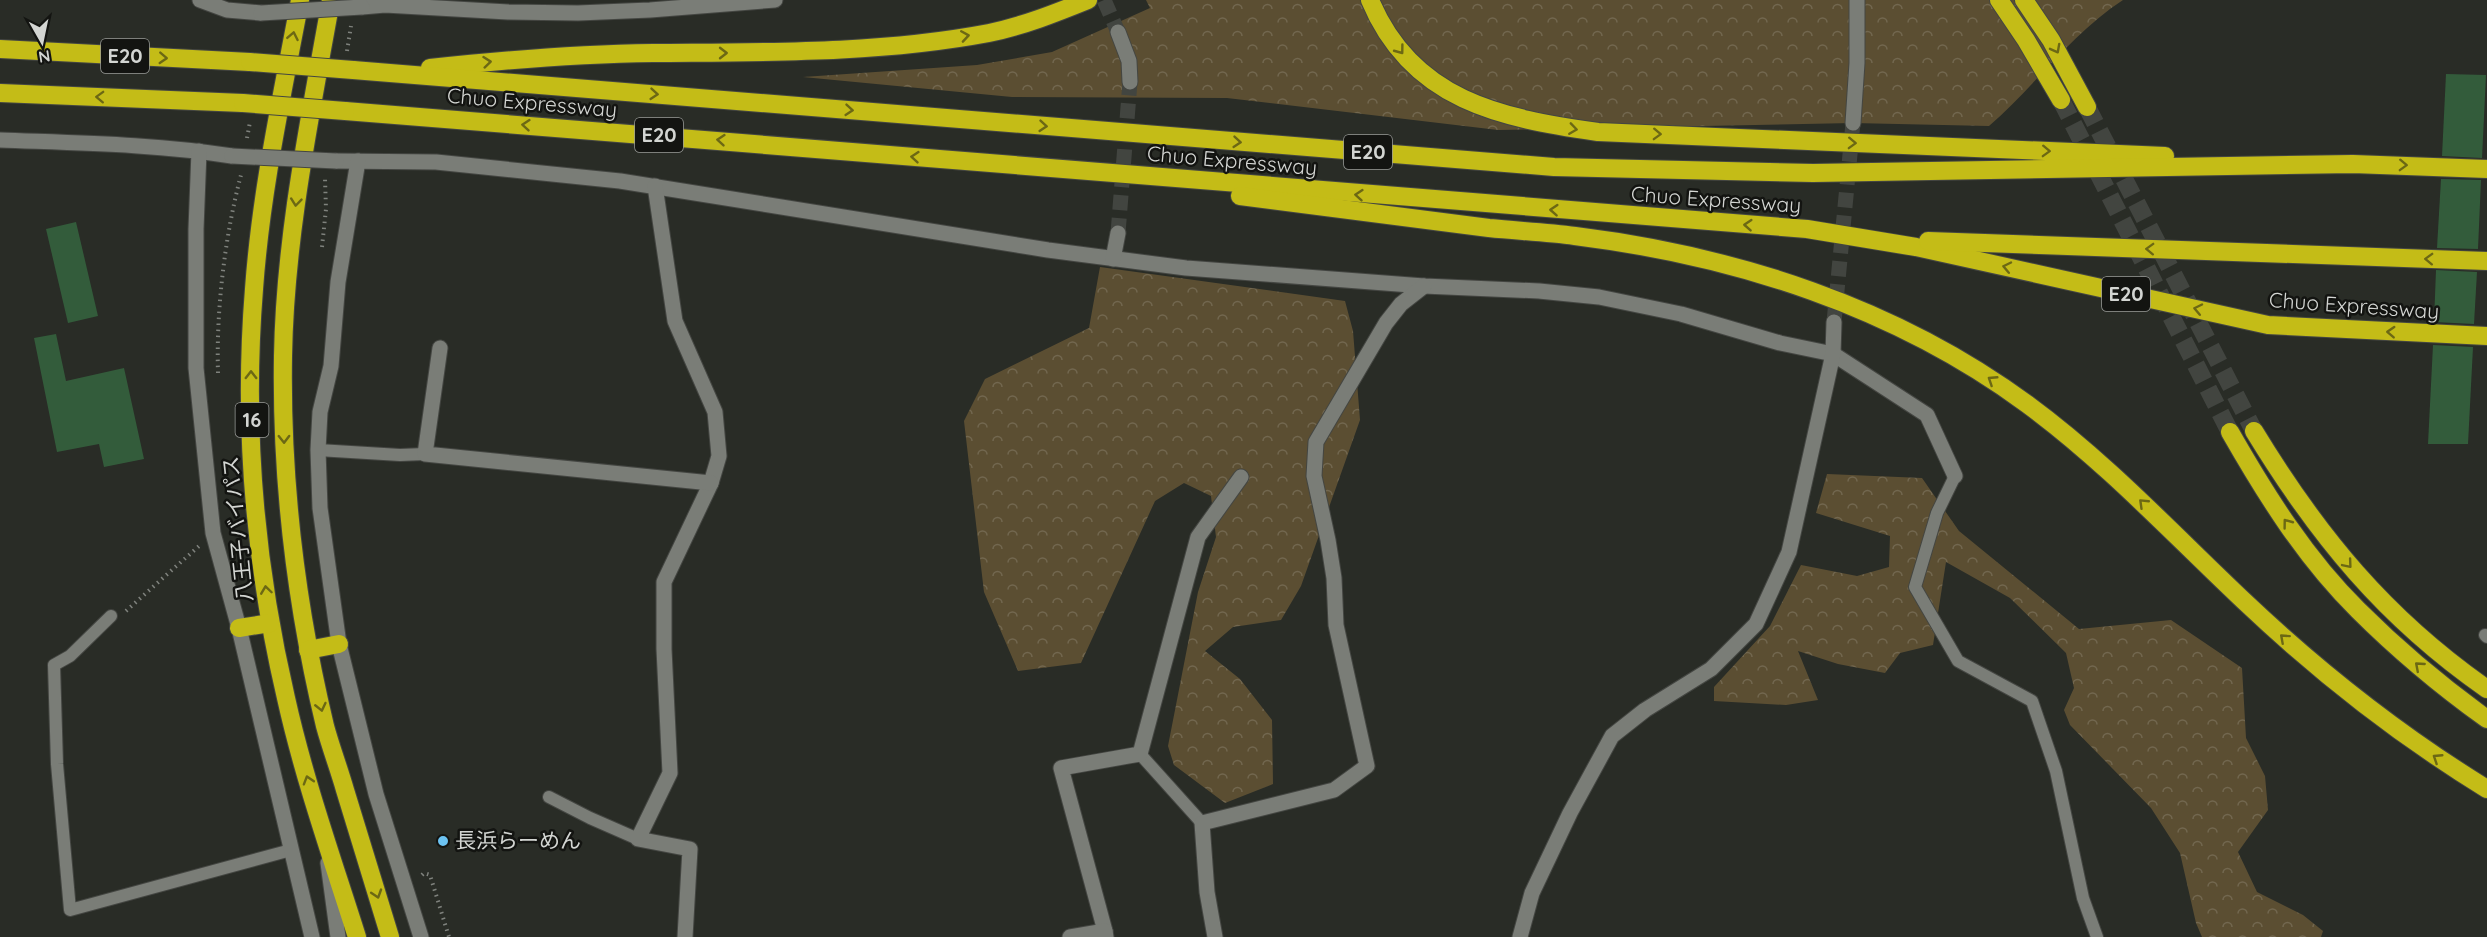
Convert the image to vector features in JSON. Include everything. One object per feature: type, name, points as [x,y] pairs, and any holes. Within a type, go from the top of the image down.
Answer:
[{"type":"highway","name":"八王子バイパス","points":[[300,0],[267,178],[254,290],[252,453],[257,526],[270,622],[302,761],[357,937]]},
{"type":"highway","name":"16","points":[[331,0],[299,176],[286,293],[283,355],[284,447],[290,526],[308,650],[326,729],[390,937]]},
{"type":"highway","points":[[387,72],[530,57],[652,53],[759,53],[907,45],[990,32],[1047,16],[1088,0]]},
{"type":"highway","points":[[1370,0],[1383,28],[1405,57],[1433,82],[1466,102],[1535,123],[1598,132],[2353,164]]},
{"type":"highway","points":[[1999,0],[2026,39],[2061,100]]},
{"type":"highway","points":[[2024,0],[2051,40],[2087,107]]},
{"type":"highway","name":"Chuo Expressway","points":[[0,49],[250,62],[387,72],[1554,167],[1813,173],[2353,164],[2487,169]]},
{"type":"highway","name":"Chuo Expressway","points":[[0,93],[243,103],[1807,229],[1927,250],[2268,325],[2487,336]]},
{"type":"highway","points":[[973,163],[1492,228],[1575,236],[1651,248],[1756,272],[1850,304],[1943,350],[2027,404],[2137,497],[2246,603],[2318,668],[2409,739],[2487,789]]},
{"type":"highway","points":[[1870,239],[2487,261]]},
{"type":"highway","points":[[2254,431],[2306,512],[2366,585],[2407,627],[2487,689]]},
{"type":"highway","points":[[2230,432],[2259,483],[2284,519],[2356,609],[2419,667],[2487,719]]},
{"type":"highway","points":[[239,628],[270,622]]},
{"type":"highway","points":[[308,650],[339,644]]},
{"type":"street","points":[[200,0],[227,10],[261,13],[362,7],[385,2],[508,12],[578,13],[776,0]]},
{"type":"street","points":[[1853,123],[1858,44],[1857,0]]},
{"type":"street","points":[[1118,32],[1129,61],[1130,81]]},
{"type":"street","points":[[0,140],[109,144],[232,156],[336,161],[436,162],[655,186],[1048,250],[1186,268],[1599,297],[1681,314],[1780,343],[1833,354],[1928,415],[1955,476]]},
{"type":"street","points":[[199,151],[196,229],[196,368],[213,533],[239,628],[312,937]]},
{"type":"street","points":[[358,161],[338,282],[331,366],[320,412],[318,450],[320,508],[339,644],[376,794],[421,937]]},
{"type":"street","points":[[655,186],[675,321],[715,412],[719,456],[711,483],[664,582],[664,649],[670,773],[638,839],[690,849],[685,937]]},
{"type":"street","points":[[1113,259],[1118,233]]},
{"type":"street","points":[[1215,937],[1207,892],[1202,824],[1334,790],[1367,766],[1336,625],[1334,578],[1314,476],[1316,442],[1386,323],[1401,304],[1424,285]]},
{"type":"street","points":[[1520,937],[1532,893],[1570,813],[1612,736],[1646,710],[1711,669],[1756,624],[1789,552],[1833,354],[1834,322]]},
{"type":"street","points":[[440,348],[425,454],[711,483]]},
{"type":"street","points":[[1070,937],[1105,934],[1061,768],[1140,754],[1198,537],[1241,477]]},
{"type":"street","points":[[325,836],[338,937]]},
{"type":"lane","points":[[318,450],[399,455],[425,454]]},
{"type":"lane","points":[[1955,476],[1937,513],[1915,587],[1958,661],[2032,701],[2056,771],[2083,898],[2097,937]]},
{"type":"lane","points":[[111,616],[70,656],[54,665],[57,765],[70,910],[291,850]]},
{"type":"lane","points":[[1140,754],[1202,824]]},
{"type":"lane","points":[[549,797],[638,839]]},
{"type":"path","points":[[111,616],[123,613],[139,600],[213,533]]},
{"type":"path","points":[[422,876],[424,873],[430,875],[449,937]]},
{"type":"green space","points":[[1146,0],[2123,0],[2087,28],[1989,126],[1853,123],[1498,130],[1227,98],[1012,97],[803,77],[977,65],[1052,52],[1150,8]]},
{"type":"green space","points":[[1100,267],[1345,301],[1353,331],[1360,420],[1301,586],[1281,620],[1233,627],[1205,651],[1240,679],[1272,720],[1273,784],[1225,803],[1174,765],[1168,746],[1198,592],[1216,537],[1211,496],[1184,483],[1155,501],[1081,663],[1018,671],[984,592],[964,421],[985,379],[1089,328]]},
{"type":"green space","points":[[1827,474],[1922,478],[1959,531],[2079,629],[2171,620],[2242,668],[2246,738],[2265,776],[2268,810],[2238,852],[2257,892],[2303,915],[2323,931],[2321,937],[2202,937],[2196,923],[2180,853],[2151,808],[2070,725],[2064,710],[2074,688],[2066,653],[2010,598],[1946,562],[1933,645],[1900,653],[1885,673],[1838,664],[1798,651],[1818,700],[1786,705],[1714,701],[1714,687],[1770,626],[1801,565],[1857,576],[1889,567],[1890,536],[1816,513]]},
{"type":"building","points":[[2446,74],[2486,75],[2482,158],[2442,156]]},
{"type":"building","points":[[2441,179],[2481,180],[2478,249],[2437,248]]},
{"type":"building","points":[[76,222],[98,316],[68,323],[46,229]]},
{"type":"building","points":[[2436,270],[2477,272],[2474,324],[2434,322]]},
{"type":"building","points":[[56,334],[66,381],[124,368],[144,459],[104,467],[99,444],[57,452],[34,338]]},
{"type":"building","points":[[2433,345],[2473,347],[2468,444],[2428,444]]},
{"type":"tunnel","points":[[1104,0],[1118,32]]},
{"type":"tunnel","points":[[1118,233],[1130,82]]},
{"type":"tunnel","points":[[2061,100],[2230,432]]},
{"type":"tunnel","points":[[2087,107],[2254,431]]},
{"type":"tunnel","points":[[1834,322],[1853,123]]},
{"type":"place","name":"長浜らーめん","points":[[443,841]]}]
